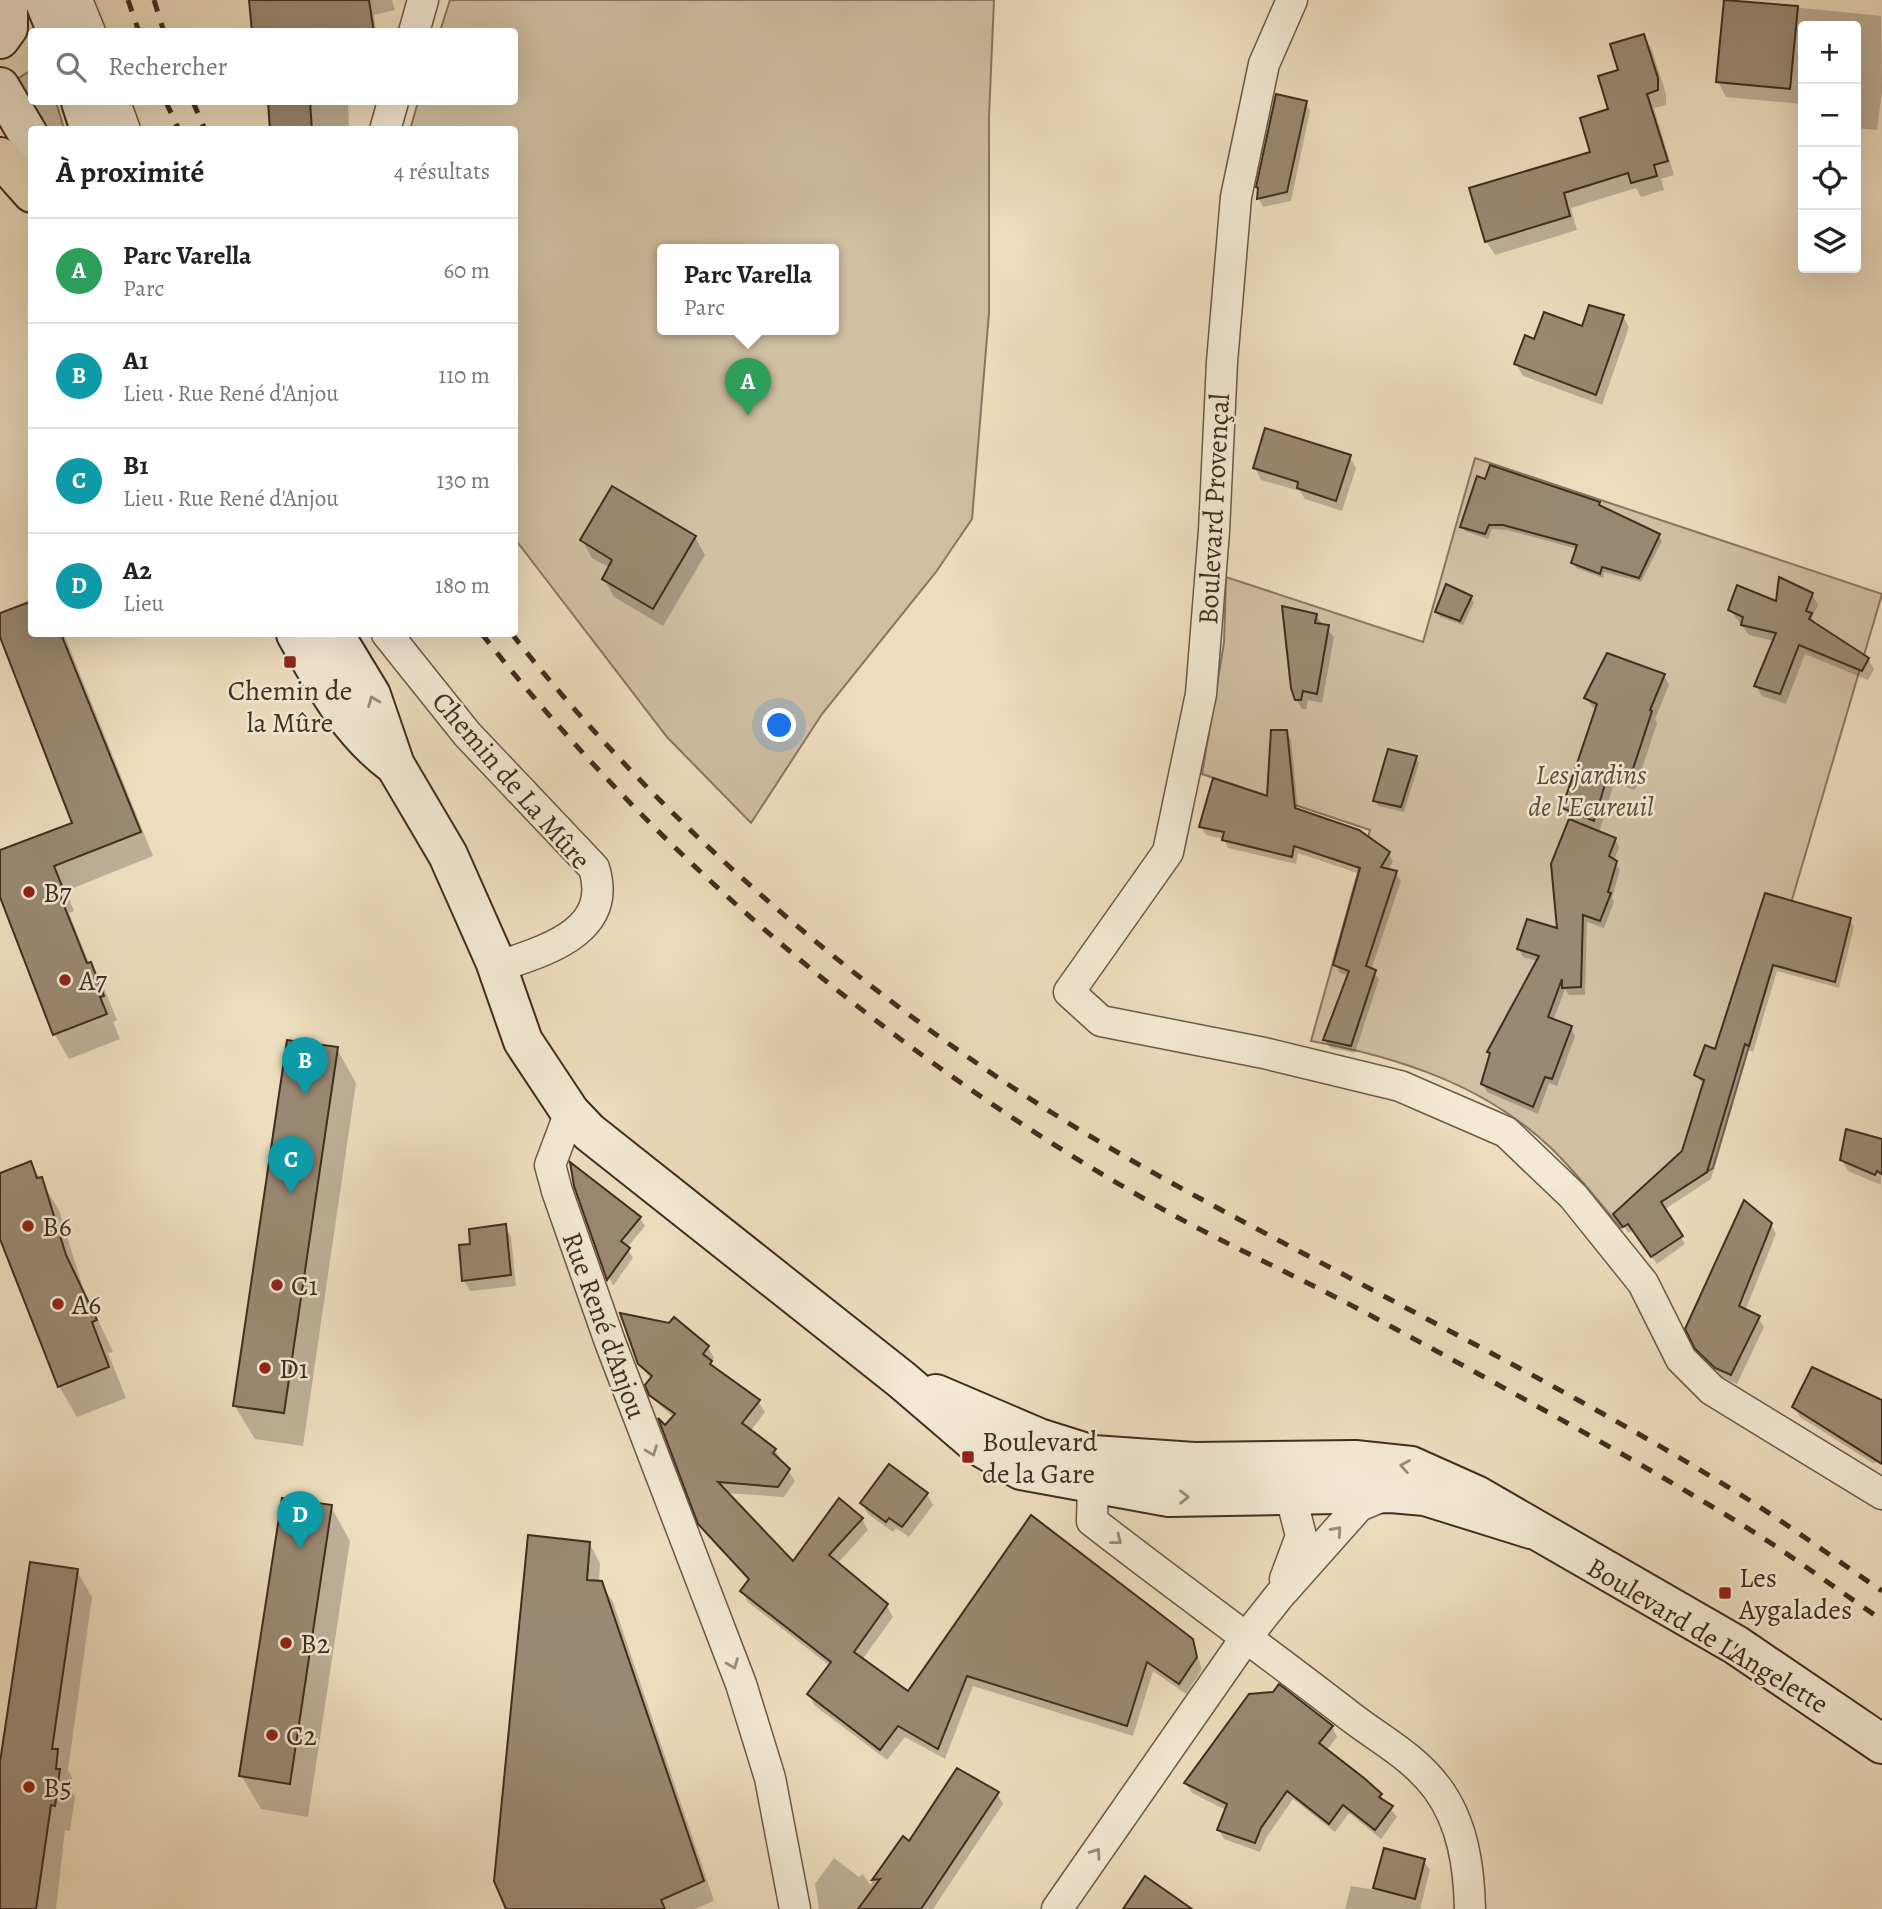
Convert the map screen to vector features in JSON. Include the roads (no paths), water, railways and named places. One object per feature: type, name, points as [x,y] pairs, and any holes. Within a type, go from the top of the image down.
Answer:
[{"type":"highway","points":[[0,157],[28,189]]},
{"type":"main road","points":[[0,39],[8,29],[8,0]]},
{"type":"main road","points":[[44,0],[55,28]]},
{"type":"main road","points":[[0,87],[28,134]]},
{"type":"main road","points":[[82,105],[89,126]]},
{"type":"main road","points":[[298,637],[342,714],[369,746],[395,765]]},
{"type":"main road","points":[[336,637],[371,695],[395,765],[448,855],[497,967],[523,1041],[570,1112],[589,1132],[902,1380],[979,1446],[1021,1470],[1169,1497],[1290,1493]]},
{"type":"main road","points":[[902,1380],[1039,1438],[1093,1455],[1194,1462]]},
{"type":"main road","name":"Boulevard de L'Angelette","points":[[1194,1462],[1355,1460],[1411,1466],[1476,1495],[1736,1645],[1882,1744]]},
{"type":"main road","name":"Boulevard de L'Angelette","points":[[1290,1493],[1391,1493],[1425,1496],[1531,1529]]},
{"type":"street","points":[[76,0],[88,28]]},
{"type":"street","points":[[415,28],[424,0]]},
{"type":"street","name":"Boulevard Provençal","points":[[1292,0],[1264,64],[1236,197],[1201,694],[1168,852],[1069,992],[1101,1021],[1264,1053],[1401,1086],[1506,1132],[1573,1196],[1643,1283],[1681,1359],[1712,1390],[1882,1494]]},
{"type":"street","points":[[116,105],[124,126]]},
{"type":"street","points":[[386,126],[392,105]]},
{"type":"street","name":"Chemin de La Mûre","points":[[389,637],[467,734],[594,868],[598,884],[595,907],[583,926],[551,948],[497,967]]},
{"type":"street","name":"Rue René d'Anjou","points":[[570,1112],[550,1165],[556,1191],[610,1342],[741,1684],[770,1778],[795,1909]]},
{"type":"street","points":[[1134,1459],[1093,1484],[1092,1521],[1245,1639],[1276,1658],[1354,1720],[1414,1761],[1438,1788],[1456,1820],[1469,1873],[1470,1909]]},
{"type":"street","points":[[1194,1462],[1290,1493]]},
{"type":"street","name":"Boulevard de L'Angelette","points":[[1279,1596],[1301,1536],[1290,1493]]},
{"type":"street","name":"Boulevard de L'Angelette","points":[[1057,1909],[1245,1639],[1279,1596],[1359,1506],[1391,1493]]},
{"type":"railway","points":[[128,0],[138,28]]},
{"type":"railway","points":[[154,0],[163,28]]},
{"type":"railway","points":[[167,105],[177,126]]},
{"type":"railway","points":[[194,105],[203,126]]},
{"type":"railway","points":[[484,637],[554,721],[631,804],[713,883],[799,959],[889,1031],[982,1097],[1078,1159],[1175,1216],[1368,1314],[1641,1465],[1750,1530],[1882,1620]]},
{"type":"railway","points":[[514,637],[569,703],[695,834],[833,956],[980,1065],[1054,1114],[1174,1184],[1659,1445],[1749,1500],[1882,1591]]},
{"type":"place","name":"Parc Varella","points":[[748,416]]},
{"type":"place","name":"Chemin de la Mûre","points":[[290,662]]},
{"type":"place","name":"B7","points":[[29,892]]},
{"type":"place","name":"A7","points":[[65,980]]},
{"type":"place","name":"A1","points":[[305,1095]]},
{"type":"place","name":"B1","points":[[291,1194]]},
{"type":"place","name":"B6","points":[[28,1226]]},
{"type":"place","name":"C1","points":[[277,1285]]},
{"type":"place","name":"A6","points":[[58,1304]]},
{"type":"place","name":"D1","points":[[265,1368]]},
{"type":"place","name":"Boulevard de la Gare","points":[[968,1457]]},
{"type":"place","name":"A2","points":[[300,1549]]},
{"type":"place","name":"Les Aygalades","points":[[1725,1593]]},
{"type":"place","name":"B2","points":[[286,1643]]},
{"type":"place","name":"C2","points":[[272,1735]]},
{"type":"place","name":"B5","points":[[29,1787]]},
{"type":"park label","name":"Les jardins de l'Ecureuil","points":[[1591,790]]}]
